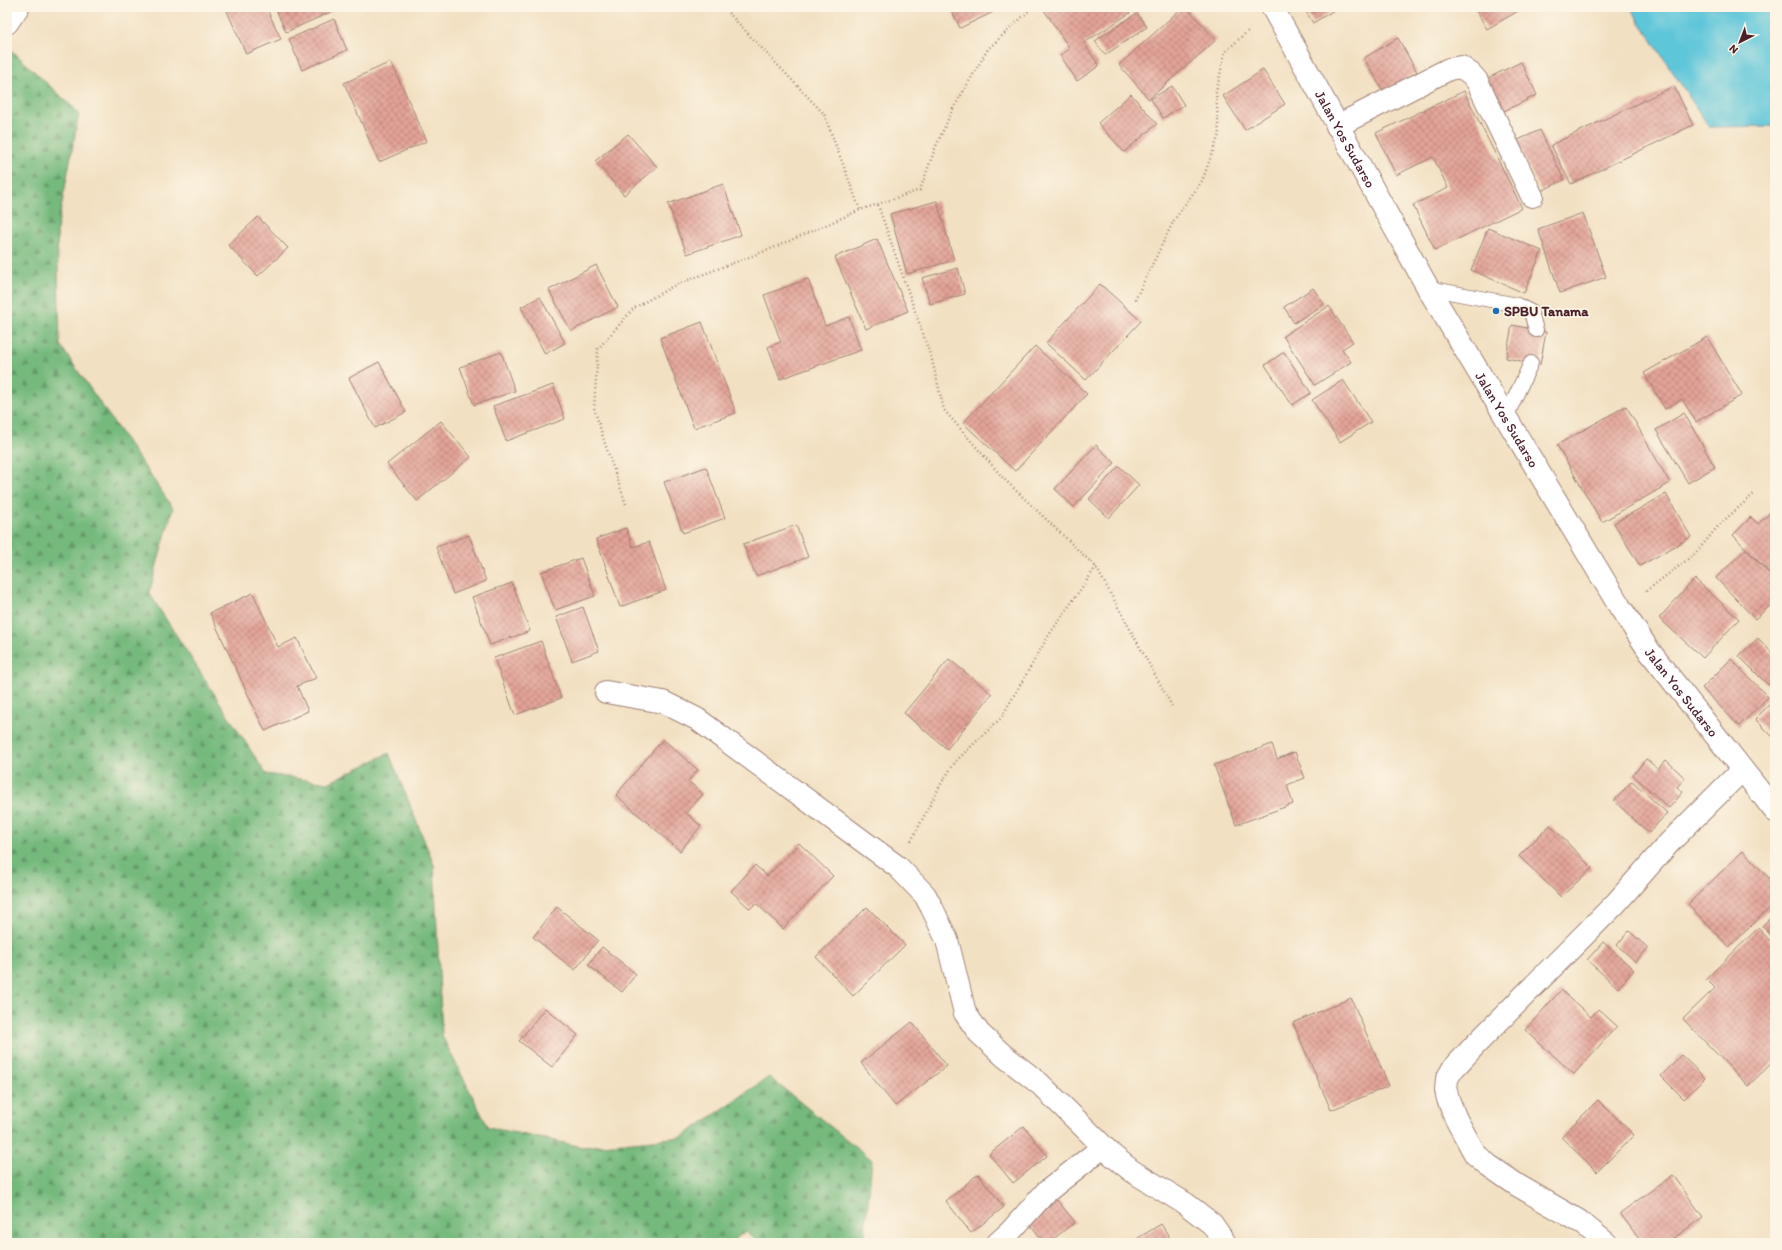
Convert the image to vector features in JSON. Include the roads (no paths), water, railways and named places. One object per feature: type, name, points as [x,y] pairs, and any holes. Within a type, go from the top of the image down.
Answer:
[{"type":"street","points":[[7,23],[18,7]]},
{"type":"street","name":"Jalan Yos Sudarso","points":[[1272,8],[1428,288],[1620,607],[1650,652],[1775,811]]},
{"type":"street","points":[[1337,126],[1449,68],[1461,67],[1471,74],[1477,81],[1532,196]]},
{"type":"street","points":[[606,692],[663,702],[697,719],[898,867],[925,895],[937,919],[947,940],[961,1002],[967,1018],[979,1033],[1003,1055],[1040,1084],[1103,1147],[1132,1171],[1166,1190],[1202,1216],[1212,1224],[1226,1243]]},
{"type":"street","points":[[1606,1243],[1579,1221],[1517,1185],[1475,1154],[1456,1119],[1448,1099],[1446,1090],[1447,1079],[1452,1070],[1476,1044],[1616,903],[1669,843],[1742,770]]},
{"type":"street","points":[[998,1243],[1045,1193],[1103,1147]]},
{"type":"lane","points":[[1428,288],[1517,305],[1531,312],[1536,330]]},
{"type":"lane","points":[[1506,417],[1531,363]]},
{"type":"water","points":[[1630,7],[1775,7],[1775,126],[1709,127]]},
{"type":"place","name":"SPBU Tanama","points":[[1496,311]]}]
